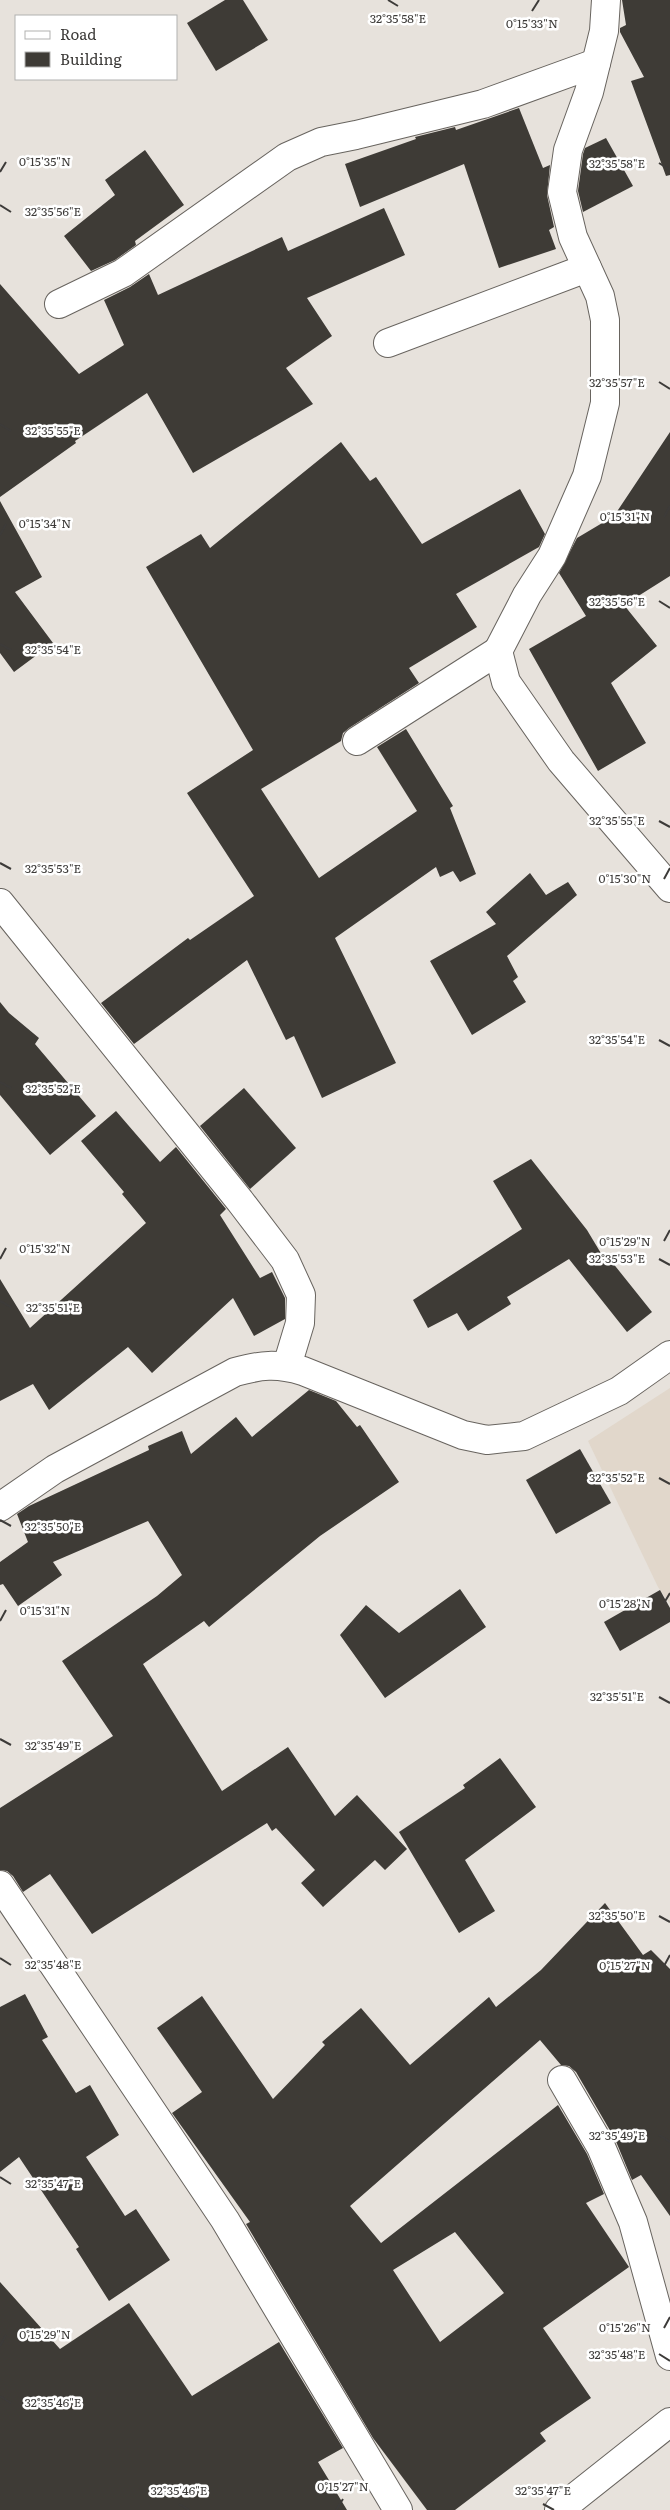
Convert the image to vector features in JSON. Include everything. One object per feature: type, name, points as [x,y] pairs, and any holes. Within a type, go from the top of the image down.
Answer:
[{"type":"street","points":[[357,741],[498,651],[528,595],[552,556],[586,476],[605,403],[605,320],[600,296],[573,237],[562,192],[568,150],[589,92],[604,31],[606,0]]},
{"type":"street","points":[[59,304],[123,274],[288,157],[321,142],[483,104],[596,63]]},
{"type":"street","points":[[388,343],[587,268]]},
{"type":"street","points":[[498,651],[506,682],[561,761],[670,888]]},
{"type":"street","points":[[0,903],[240,1201],[285,1260],[301,1295],[300,1323],[287,1366]]},
{"type":"street","points":[[0,1507],[55,1469],[235,1372],[263,1364],[287,1366],[325,1378],[463,1435],[487,1440],[524,1436],[619,1391],[670,1355]]},
{"type":"street","points":[[0,1885],[225,2220],[398,2510]]},
{"type":"street","points":[[562,2080],[601,2147],[633,2222],[670,2356]]},
{"type":"street","points":[[558,2510],[670,2422]]},
{"type":"shaded area","points":[[670,1388],[670,1604],[658,1587],[588,1441]]},
{"type":"building","points":[[225,0],[243,0],[268,40],[216,71],[187,23]]},
{"type":"building","points":[[622,0],[670,0],[670,175],[666,176],[631,81],[644,77],[620,32],[620,28],[626,25]]},
{"type":"building","points":[[519,108],[543,168],[550,165],[547,195],[554,227],[549,230],[556,249],[499,268],[464,164],[360,207],[345,164],[416,139],[415,137],[455,127],[456,130]]},
{"type":"building","points":[[606,138],[633,186],[583,212],[578,191],[583,154],[585,148]]},
{"type":"building","points":[[145,150],[184,205],[135,241],[136,245],[115,260],[91,271],[64,236],[115,195],[105,180]]},
{"type":"building","points":[[384,208],[405,255],[307,298],[332,336],[286,368],[313,404],[193,473],[147,393],[75,441],[76,443],[0,497],[0,284],[79,374],[124,345],[104,300],[130,287],[149,274],[158,295],[282,237],[288,251]]},
{"type":"building","points":[[670,432],[670,576],[624,605],[657,646],[611,683],[646,743],[598,771],[529,649],[586,616],[559,573],[577,538],[614,516]]},
{"type":"building","points":[[341,442],[370,481],[376,477],[422,544],[520,489],[545,534],[539,547],[456,594],[477,627],[409,668],[419,683],[349,728],[343,733],[341,741],[261,789],[319,878],[417,811],[377,747],[406,729],[453,806],[450,808],[476,874],[460,882],[453,871],[440,877],[436,867],[335,938],[396,1063],[322,1098],[294,1036],[286,1040],[247,960],[134,1044],[101,1003],[188,938],[190,940],[254,896],[187,793],[253,750],[146,567],[201,534],[210,548]]},
{"type":"building","points":[[0,501],[42,577],[15,592],[53,643],[14,672],[0,653]]},
{"type":"building","points":[[530,873],[546,895],[568,882],[577,895],[507,956],[518,977],[513,981],[526,1002],[472,1035],[430,961],[496,924],[486,912]]},
{"type":"building","points":[[0,1002],[9,1013],[39,1038],[35,1044],[96,1116],[50,1155],[0,1095]]},
{"type":"building","points":[[244,1088],[296,1148],[250,1189],[200,1126]]},
{"type":"building","points":[[116,1111],[160,1162],[176,1147],[226,1209],[220,1215],[260,1278],[272,1272],[285,1298],[285,1319],[254,1336],[233,1298],[152,1373],[128,1347],[49,1410],[33,1384],[0,1401],[0,1279],[30,1328],[146,1223],[122,1194],[124,1192],[81,1141]]},
{"type":"building","points":[[531,1159],[587,1230],[605,1260],[608,1257],[652,1312],[627,1332],[569,1259],[507,1297],[511,1304],[468,1331],[457,1313],[428,1328],[413,1300],[522,1229],[493,1181]]},
{"type":"building","points":[[309,1390],[336,1401],[357,1427],[360,1425],[399,1482],[320,1536],[209,1627],[204,1621],[143,1664],[222,1791],[288,1747],[335,1816],[357,1795],[407,1849],[385,1870],[375,1860],[323,1907],[301,1883],[315,1870],[276,1828],[272,1831],[267,1823],[92,1934],[50,1874],[23,1892],[13,1876],[7,1871],[0,1870],[0,1808],[113,1736],[62,1661],[157,1596],[182,1575],[148,1521],[53,1562],[62,1575],[18,1606],[3,1584],[0,1585],[0,1562],[28,1542],[17,1514],[29,1506],[149,1450],[148,1446],[182,1431],[191,1454],[236,1417],[252,1437]]},
{"type":"building","points":[[580,1449],[611,1503],[556,1534],[526,1480]]},
{"type":"building","points":[[460,1589],[486,1627],[385,1698],[340,1635],[366,1605],[399,1633]]},
{"type":"building","points":[[660,1590],[670,1608],[670,1622],[620,1651],[604,1622]]},
{"type":"building","points":[[500,1758],[536,1807],[465,1860],[495,1911],[459,1933],[399,1832],[465,1788],[463,1785]]},
{"type":"building","points":[[605,1903],[643,1955],[651,1950],[670,1969],[670,2216],[641,2175],[632,2180],[615,2139],[576,2072],[569,2066],[561,2065],[540,2040],[350,2206],[381,2243],[558,2105],[587,2154],[604,2194],[586,2203],[629,2267],[543,2328],[591,2398],[540,2433],[546,2441],[455,2510],[427,2510],[373,2438],[246,2224],[250,2222],[172,2113],[202,2092],[157,2028],[202,1996],[273,2099],[325,2045],[322,2042],[361,2008],[410,2065],[489,1997],[496,2007],[541,1970]],"holes":[[[455,2232],[504,2293],[440,2342],[393,2270]]]},
{"type":"building","points":[[25,1994],[48,2037],[42,2040],[76,2093],[90,2085],[119,2135],[86,2157],[125,2216],[136,2209],[170,2260],[109,2301],[76,2249],[79,2247],[19,2157],[0,2172],[0,2007]]},
{"type":"building","points":[[0,2282],[60,2349],[129,2303],[192,2396],[279,2342],[343,2448],[318,2462],[347,2510],[0,2510]]}]
